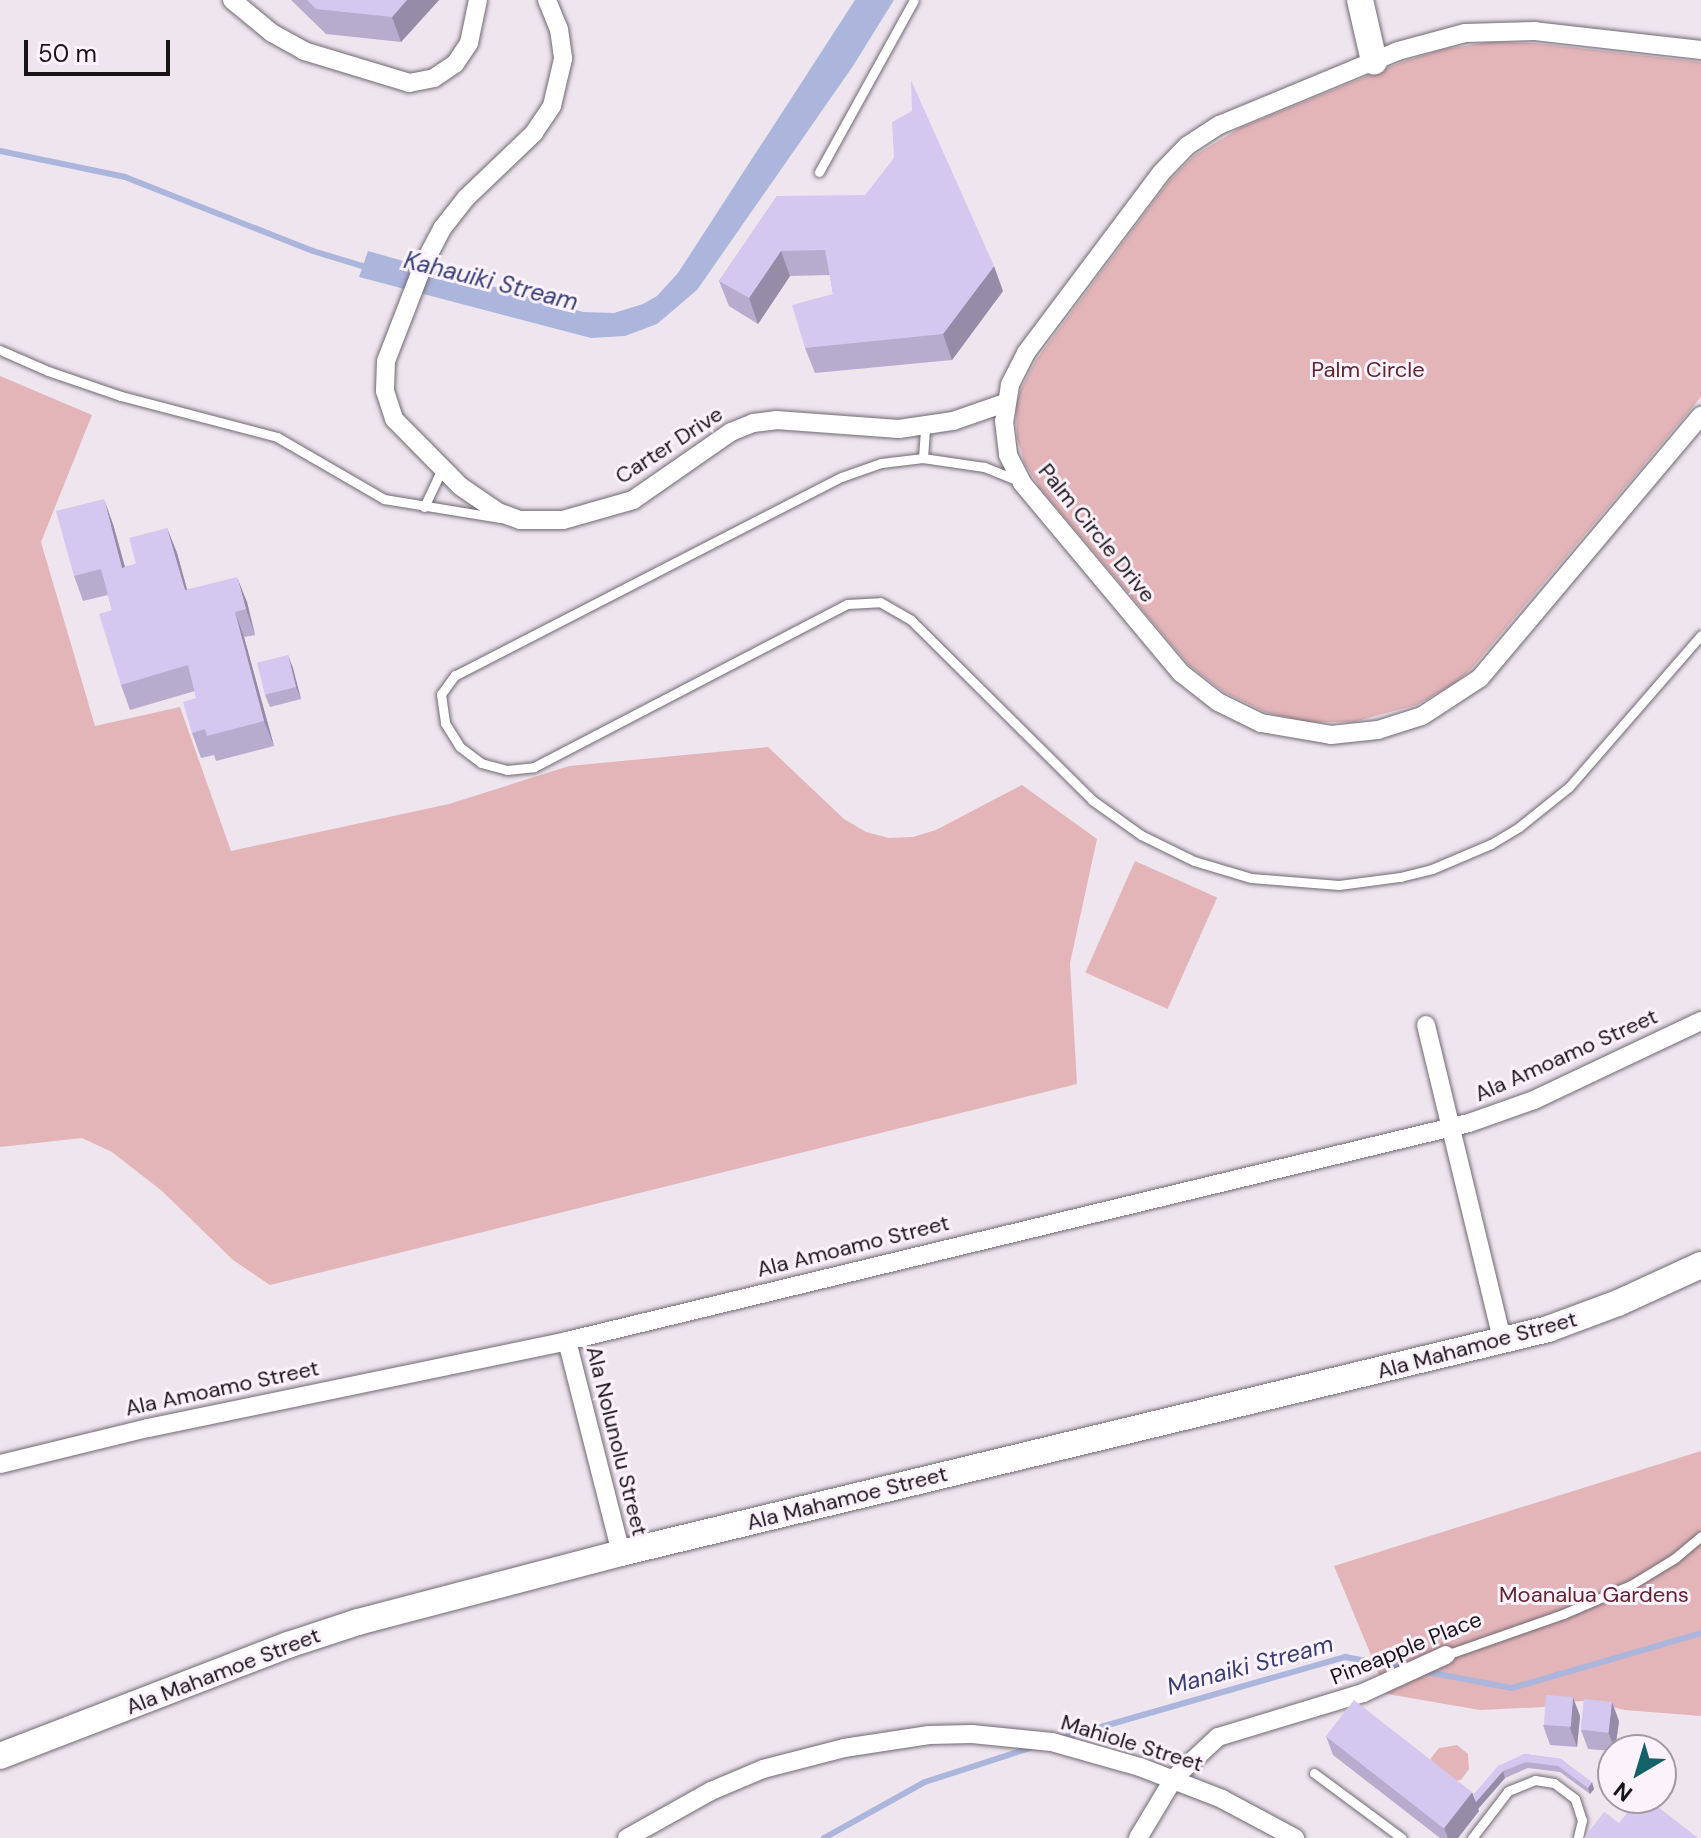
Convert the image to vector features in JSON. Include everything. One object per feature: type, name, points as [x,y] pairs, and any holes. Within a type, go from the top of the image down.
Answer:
[{"type":"street","points":[[232,0],[272,33],[304,51],[409,83],[434,78],[455,64],[469,43],[478,0]]},
{"type":"street","name":"Carter Drive","points":[[547,0],[559,29],[563,59],[552,106],[534,133],[455,210],[424,263],[386,361],[385,391],[394,419],[442,469],[478,500],[520,520],[563,520],[621,505],[655,488],[722,438],[753,423],[776,420],[872,429],[925,426],[1005,403]]},
{"type":"street","points":[[1360,0],[1374,61]]},
{"type":"street","name":"Palm Circle Drive","points":[[1701,50],[1511,30],[1442,37],[1374,61],[1219,125],[1173,158],[1026,353],[1013,377],[1005,403],[1005,439],[1022,483],[1181,673],[1199,689],[1261,723],[1307,733],[1354,734],[1422,716],[1480,678],[1701,416]]},
{"type":"street","name":"Ala Amoamo Street","points":[[0,1464],[148,1428],[567,1341],[1451,1125],[1534,1100],[1701,1021]]},
{"type":"street","points":[[1426,1025],[1502,1340]]},
{"type":"street","name":"Ala Mahamoe Street","points":[[0,1756],[330,1631],[621,1553],[1502,1340],[1580,1319],[1701,1265]]},
{"type":"street","name":"Ala Nolunolu Street","points":[[567,1341],[621,1553]]},
{"type":"street","name":"Pineapple Place","points":[[1138,1838],[1174,1778],[1218,1737],[1380,1686],[1446,1655]]},
{"type":"street","name":"Mahiole Street","points":[[627,1838],[711,1791],[763,1769],[844,1748],[929,1735],[972,1734],[1052,1742],[1174,1778],[1259,1816],[1295,1838]]},
{"type":"lane","points":[[819,172],[914,0]]},
{"type":"lane","points":[[0,350],[48,371],[121,396],[277,437],[377,496],[424,507],[520,520]]},
{"type":"lane","points":[[923,458],[925,426]]},
{"type":"lane","points":[[1022,483],[984,467],[923,458],[881,463],[841,477],[455,675],[445,686],[440,704],[450,733],[460,747],[481,763],[507,770],[534,767],[847,604],[880,602],[911,620],[1092,800],[1141,835],[1194,861],[1251,878],[1309,885],[1369,883],[1462,858],[1501,839],[1545,808],[1592,764],[1701,635]]},
{"type":"lane","points":[[424,507],[442,469]]},
{"type":"lane","name":"Pineapple Place","points":[[1446,1655],[1563,1614],[1631,1585],[1675,1558],[1701,1536]]},
{"type":"lane","points":[[1314,1773],[1402,1838]]},
{"type":"lane","points":[[1472,1838],[1508,1791],[1535,1780],[1554,1783],[1575,1799],[1582,1820],[1578,1838]]},
{"type":"green space","name":"Palm Circle","points":[[1489,42],[1534,43],[1701,62],[1701,397],[1471,669],[1455,683],[1417,705],[1353,722],[1308,722],[1265,712],[1224,692],[1189,665],[1040,488],[1025,464],[1017,438],[1016,406],[1021,389],[1036,360],[1170,180],[1195,155],[1240,128],[1402,62],[1445,49]]},
{"type":"green space","points":[[0,376],[92,415],[41,542],[95,726],[180,707],[231,851],[449,804],[569,766],[768,747],[844,819],[866,832],[889,838],[913,837],[936,830],[1022,785],[1097,839],[1070,963],[1077,1084],[270,1285],[233,1260],[162,1191],[112,1152],[82,1138],[0,1147]]},
{"type":"green space","points":[[1135,861],[1217,898],[1168,1009],[1085,972]]},
{"type":"green space","name":"Moanalua Gardens","points":[[1701,1451],[1701,1716],[1625,1710],[1587,1701],[1480,1710],[1387,1694],[1334,1566]]},
{"type":"green space","points":[[1457,1745],[1468,1754],[1469,1769],[1461,1780],[1452,1781],[1430,1764],[1439,1748]]},
{"type":"water","points":[[855,0],[894,0],[853,66],[697,290],[657,324],[625,336],[591,338],[359,277],[368,251],[583,312],[614,313],[643,304],[657,296],[678,273]]},
{"type":"building","points":[[307,0],[407,0],[392,17],[316,9]]},
{"type":"building","points":[[911,80],[994,266],[943,334],[805,348],[792,305],[833,294],[825,250],[781,251],[749,298],[719,281],[777,196],[865,195],[894,158],[892,122],[912,111]]},
{"type":"building","points":[[104,499],[122,568],[136,564],[129,538],[167,528],[185,590],[237,577],[246,609],[235,612],[264,721],[207,736],[205,729],[192,733],[183,702],[196,698],[188,665],[121,685],[99,614],[112,610],[101,569],[74,576],[56,511]]},
{"type":"building","points":[[288,655],[296,687],[265,695],[257,663]]},
{"type":"building","points":[[1546,1695],[1573,1697],[1571,1727],[1544,1725]]},
{"type":"building","points":[[1584,1699],[1612,1702],[1609,1733],[1581,1730]]},
{"type":"building","points":[[1354,1700],[1472,1792],[1444,1829],[1326,1736]]},
{"type":"building","points":[[1524,1754],[1561,1759],[1592,1782],[1588,1788],[1558,1766],[1526,1762],[1503,1771],[1476,1802],[1473,1795],[1498,1766]]},
{"type":"building","points":[[1602,1814],[1607,1814],[1588,1838],[1584,1838]]},
{"type":"building","points":[[1607,1814],[1619,1823],[1626,1814],[1667,1814],[1698,1838],[1588,1838]]},
{"type":"waterway","name":"Kahauiki Stream","points":[[0,151],[125,177],[313,251],[369,268]]},
{"type":"waterway","name":"Manaiki Stream","points":[[1422,1671],[1512,1688],[1701,1633]]},
{"type":"waterway","name":"Manaiki Stream","points":[[1059,1739],[1345,1657],[1403,1668]]},
{"type":"waterway","name":"Manaiki Stream","points":[[824,1838],[925,1782],[1033,1747]]}]
